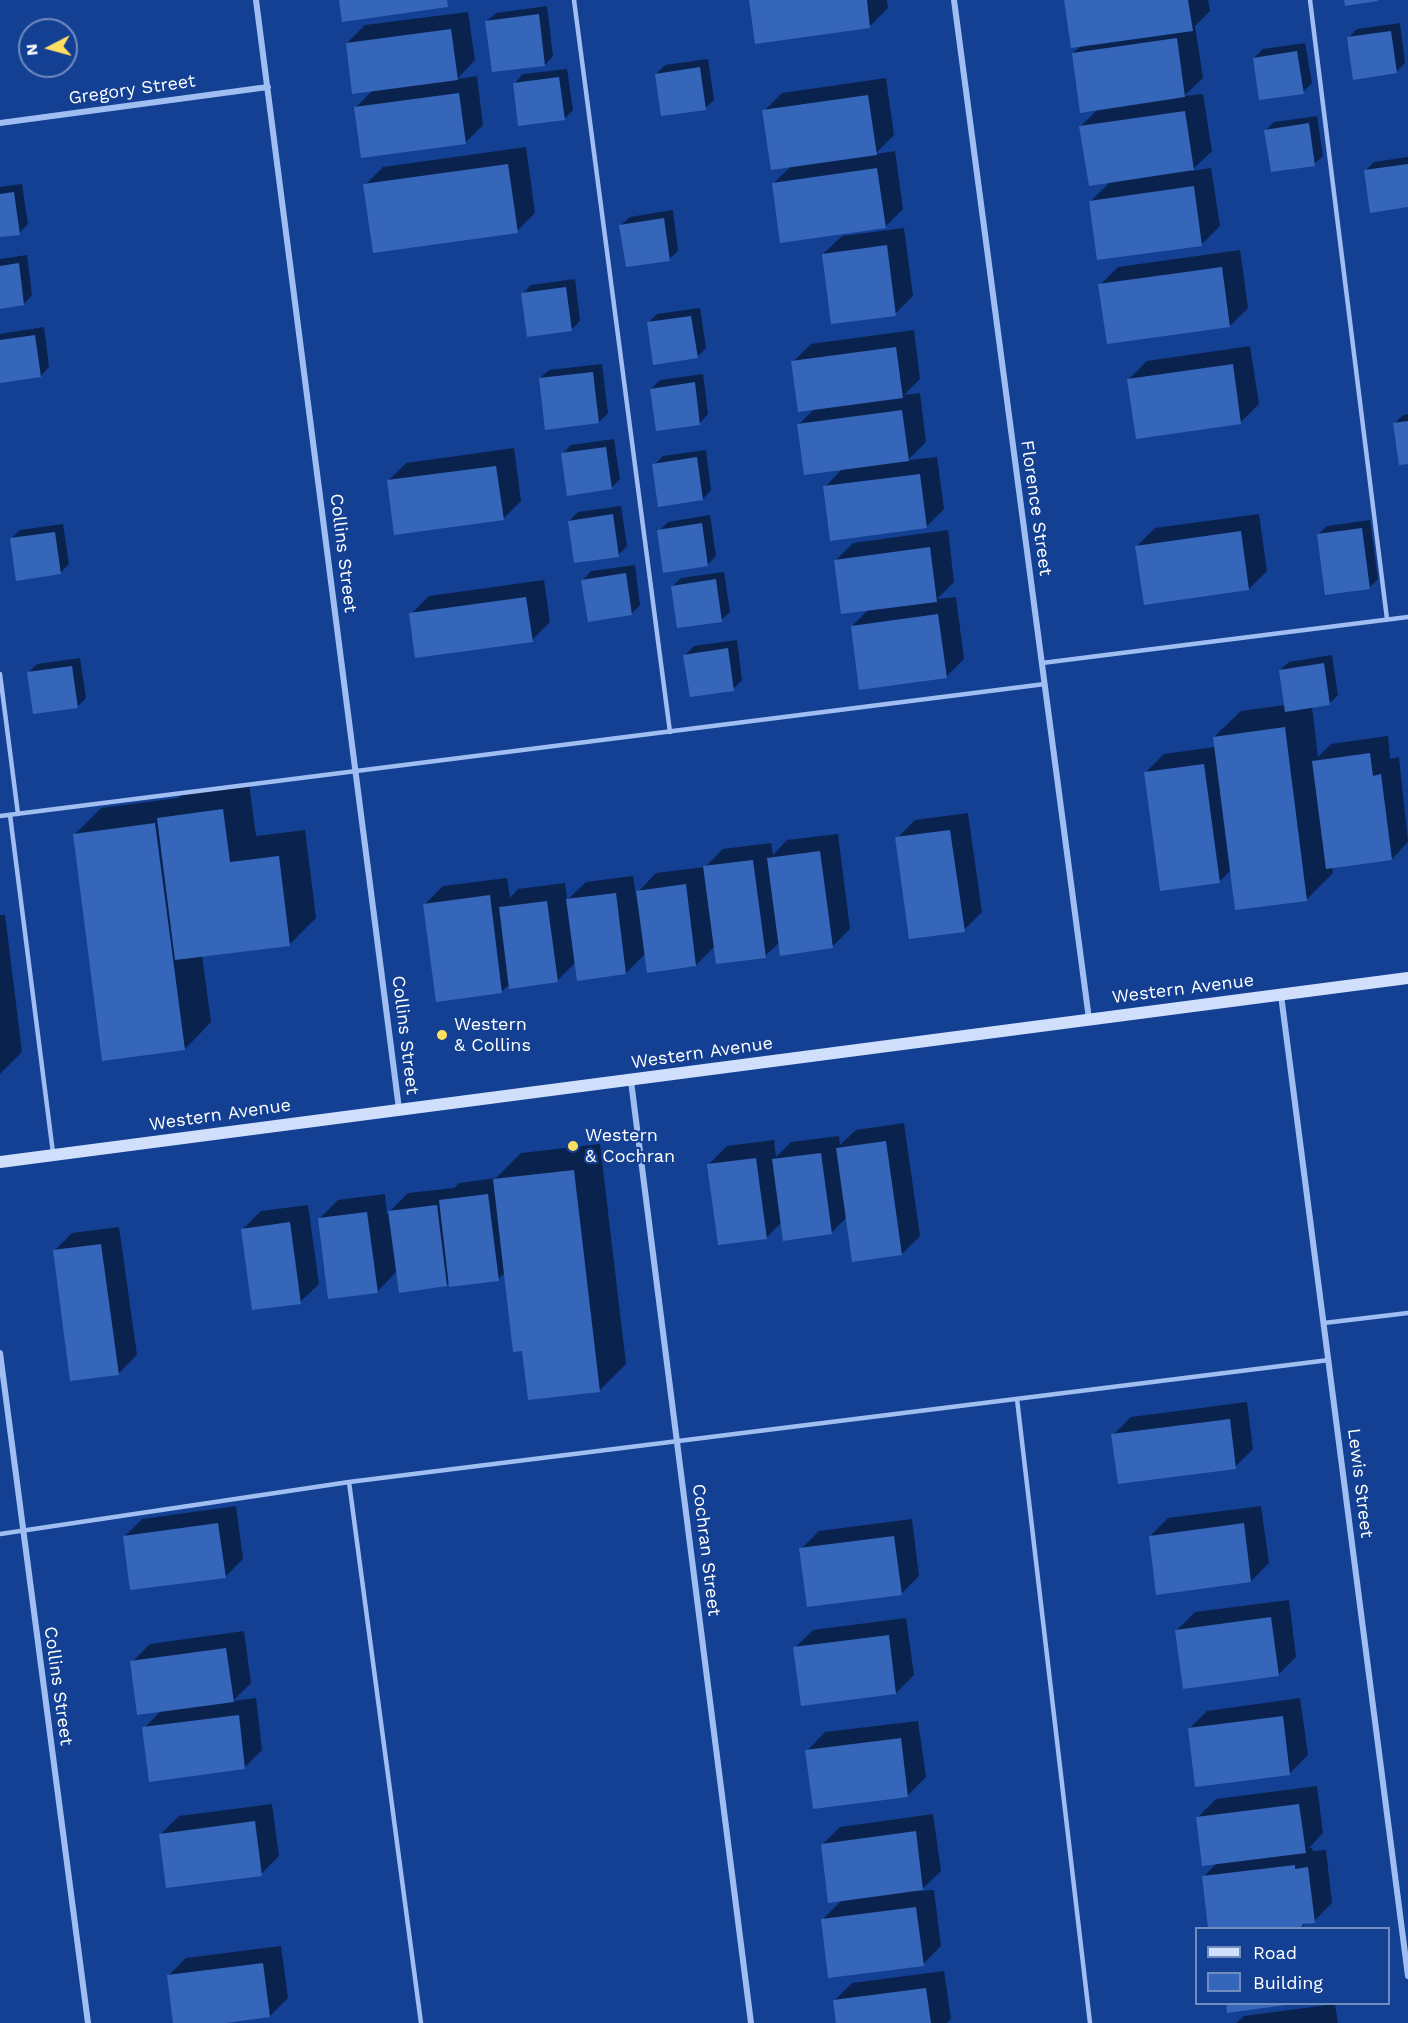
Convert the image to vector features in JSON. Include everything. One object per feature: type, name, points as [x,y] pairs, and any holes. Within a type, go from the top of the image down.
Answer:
[{"type":"main road","name":"Western Avenue","points":[[0,1162],[1408,978]]},
{"type":"street","name":"Collins Street","points":[[256,0],[399,1110]]},
{"type":"street","name":"Florence Street","points":[[954,0],[1089,1019]]},
{"type":"street","name":"Gregory Street","points":[[0,123],[268,87]]},
{"type":"street","name":"Lewis Street","points":[[1281,994],[1408,1976]]},
{"type":"street","name":"Cochran Street","points":[[631,1081],[751,2023]]},
{"type":"street","name":"Collins Street","points":[[0,1353],[88,2023]]},
{"type":"lane","points":[[574,0],[670,732]]},
{"type":"lane","points":[[1310,0],[1387,619]]},
{"type":"lane","points":[[1042,663],[1408,617]]},
{"type":"lane","points":[[0,674],[18,814]]},
{"type":"lane","points":[[0,816],[1045,684]]},
{"type":"lane","points":[[10,815],[54,1155]]},
{"type":"lane","points":[[1324,1323],[1408,1313]]},
{"type":"lane","points":[[0,1534],[349,1482],[1329,1360]]},
{"type":"lane","points":[[1017,1399],[1090,2023]]},
{"type":"lane","points":[[349,1482],[421,2023]]},
{"type":"building","points":[[339,0],[447,0],[448,7],[342,22]]},
{"type":"building","points":[[749,0],[867,0],[870,28],[755,44]]},
{"type":"building","points":[[1064,0],[1188,0],[1193,31],[1071,48]]},
{"type":"building","points":[[1344,0],[1378,0],[1378,1],[1345,6]]},
{"type":"building","points":[[539,14],[545,66],[492,72],[485,21]]},
{"type":"building","points":[[451,29],[458,80],[352,94],[346,43]]},
{"type":"building","points":[[1391,31],[1397,73],[1353,80],[1347,37]]},
{"type":"building","points":[[1177,38],[1185,97],[1080,113],[1072,53]]},
{"type":"building","points":[[1297,51],[1304,94],[1259,100],[1253,58]]},
{"type":"building","points":[[700,67],[706,110],[661,116],[655,74]]},
{"type":"building","points":[[559,77],[565,120],[518,126],[513,83]]},
{"type":"building","points":[[459,93],[466,144],[361,158],[354,107]]},
{"type":"building","points":[[868,95],[877,155],[771,170],[762,110]]},
{"type":"building","points":[[1185,111],[1194,170],[1089,186],[1079,126]]},
{"type":"building","points":[[1309,123],[1315,166],[1271,172],[1264,130]]},
{"type":"building","points":[[508,164],[518,233],[373,253],[363,184]]},
{"type":"building","points":[[1408,164],[1408,207],[1370,213],[1364,170]]},
{"type":"building","points":[[877,168],[886,228],[780,243],[772,183]]},
{"type":"building","points":[[1194,186],[1202,246],[1097,260],[1089,201]]},
{"type":"building","points":[[14,192],[20,235],[0,237],[0,194]]},
{"type":"building","points":[[664,218],[670,261],[626,267],[619,225]]},
{"type":"building","points":[[887,245],[896,316],[831,324],[822,254]]},
{"type":"building","points":[[19,263],[24,305],[0,309],[0,266]]},
{"type":"building","points":[[1222,267],[1230,327],[1107,344],[1098,284]]},
{"type":"building","points":[[566,287],[572,331],[527,337],[521,293]]},
{"type":"building","points":[[691,316],[698,358],[653,365],[647,322]]},
{"type":"building","points":[[35,335],[41,377],[0,383],[0,340]]},
{"type":"building","points":[[896,347],[903,398],[798,412],[791,361]]},
{"type":"building","points":[[1233,364],[1241,424],[1136,439],[1127,379]]},
{"type":"building","points":[[593,372],[599,423],[545,430],[539,378]]},
{"type":"building","points":[[695,382],[700,425],[656,431],[650,389]]},
{"type":"building","points":[[902,410],[909,461],[804,475],[797,424]]},
{"type":"building","points":[[1408,421],[1408,464],[1399,465],[1393,423]]},
{"type":"building","points":[[606,447],[612,489],[567,496],[561,453]]},
{"type":"building","points":[[697,457],[703,500],[658,507],[652,464]]},
{"type":"building","points":[[496,466],[504,520],[394,535],[387,480]]},
{"type":"building","points":[[920,474],[927,528],[830,541],[823,486]]},
{"type":"building","points":[[613,514],[619,557],[574,563],[568,521]]},
{"type":"building","points":[[702,523],[708,566],[663,573],[657,530]]},
{"type":"building","points":[[1362,528],[1370,589],[1325,595],[1317,534]]},
{"type":"building","points":[[1241,531],[1249,590],[1144,605],[1135,546]]},
{"type":"building","points":[[55,532],[61,574],[16,581],[10,538]]},
{"type":"building","points":[[930,547],[937,602],[841,614],[834,560]]},
{"type":"building","points":[[626,573],[632,615],[588,622],[581,580]]},
{"type":"building","points":[[716,579],[722,622],[677,628],[671,586]]},
{"type":"building","points":[[526,597],[533,642],[415,658],[409,613]]},
{"type":"building","points":[[938,614],[947,678],[859,690],[851,626]]},
{"type":"building","points":[[728,648],[734,691],[690,697],[683,655]]},
{"type":"building","points":[[1324,663],[1330,705],[1285,712],[1279,670]]},
{"type":"building","points":[[72,666],[78,708],[33,714],[27,672]]},
{"type":"building","points":[[1285,727],[1307,901],[1235,910],[1213,737]]},
{"type":"building","points":[[1370,753],[1373,776],[1381,774],[1392,860],[1326,869],[1312,761]]},
{"type":"building","points":[[1204,764],[1220,883],[1160,891],[1144,772]]},
{"type":"building","points":[[223,809],[230,862],[279,856],[290,946],[175,960],[157,818]]},
{"type":"building","points":[[155,823],[185,1050],[102,1061],[73,834]]},
{"type":"building","points":[[950,830],[965,932],[909,939],[895,837]]},
{"type":"building","points":[[820,851],[833,948],[780,956],[767,858]]},
{"type":"building","points":[[753,860],[766,958],[716,964],[703,866]]},
{"type":"building","points":[[686,884],[696,966],[647,973],[636,891]]},
{"type":"building","points":[[616,893],[626,974],[577,981],[566,899]]},
{"type":"building","points":[[490,895],[502,993],[436,1002],[423,904]]},
{"type":"building","points":[[547,901],[558,982],[509,989],[499,907]]},
{"type":"building","points":[[886,1141],[902,1255],[852,1262],[836,1148]]},
{"type":"building","points":[[821,1153],[832,1234],[783,1241],[772,1159]]},
{"type":"building","points":[[756,1158],[767,1239],[718,1245],[707,1164]]},
{"type":"building","points":[[574,1170],[600,1392],[528,1400],[522,1351],[513,1352],[493,1179]]},
{"type":"building","points":[[488,1194],[499,1281],[449,1287],[439,1200]]},
{"type":"building","points":[[437,1205],[447,1286],[399,1293],[388,1211]]},
{"type":"building","points":[[367,1212],[378,1293],[328,1299],[318,1218]]},
{"type":"building","points":[[290,1222],[301,1304],[252,1310],[241,1229]]},
{"type":"building","points":[[101,1244],[119,1375],[70,1381],[53,1250]]},
{"type":"building","points":[[1230,1419],[1236,1469],[1118,1484],[1111,1434]]},
{"type":"building","points":[[218,1523],[226,1578],[130,1590],[123,1536]]},
{"type":"building","points":[[1244,1523],[1251,1582],[1156,1595],[1149,1536]]},
{"type":"building","points":[[894,1536],[902,1595],[807,1607],[799,1548]]},
{"type":"building","points":[[1271,1617],[1279,1676],[1183,1689],[1175,1630]]},
{"type":"building","points":[[889,1635],[896,1694],[801,1706],[793,1647]]},
{"type":"building","points":[[226,1648],[234,1702],[137,1715],[130,1661]]},
{"type":"building","points":[[239,1715],[245,1769],[149,1782],[142,1727]]},
{"type":"building","points":[[1283,1716],[1290,1775],[1195,1787],[1188,1728]]},
{"type":"building","points":[[901,1738],[908,1797],[813,1809],[805,1750]]},
{"type":"building","points":[[1299,1804],[1306,1853],[1202,1866],[1196,1817]]},
{"type":"building","points":[[255,1821],[262,1876],[166,1888],[159,1834]]},
{"type":"building","points":[[916,1831],[923,1890],[828,1903],[821,1844]]},
{"type":"building","points":[[1295,1865],[1295,1869],[1308,1867],[1315,1923],[1303,1924],[1302,1927],[1208,1927],[1202,1876]]},
{"type":"building","points":[[916,1907],[924,1966],[828,1978],[821,1919]]},
{"type":"building","points":[[263,1963],[270,2017],[225,2023],[173,2023],[167,1975]]},
{"type":"building","points":[[926,1988],[931,2023],[836,2023],[833,2000]]},
{"type":"building","points":[[1226,2005],[1286,2005],[1227,2013]]},
{"type":"place","name":"Western & Collins","points":[[442,1035]]},
{"type":"place","name":"Western & Cochran","points":[[573,1146]]}]
